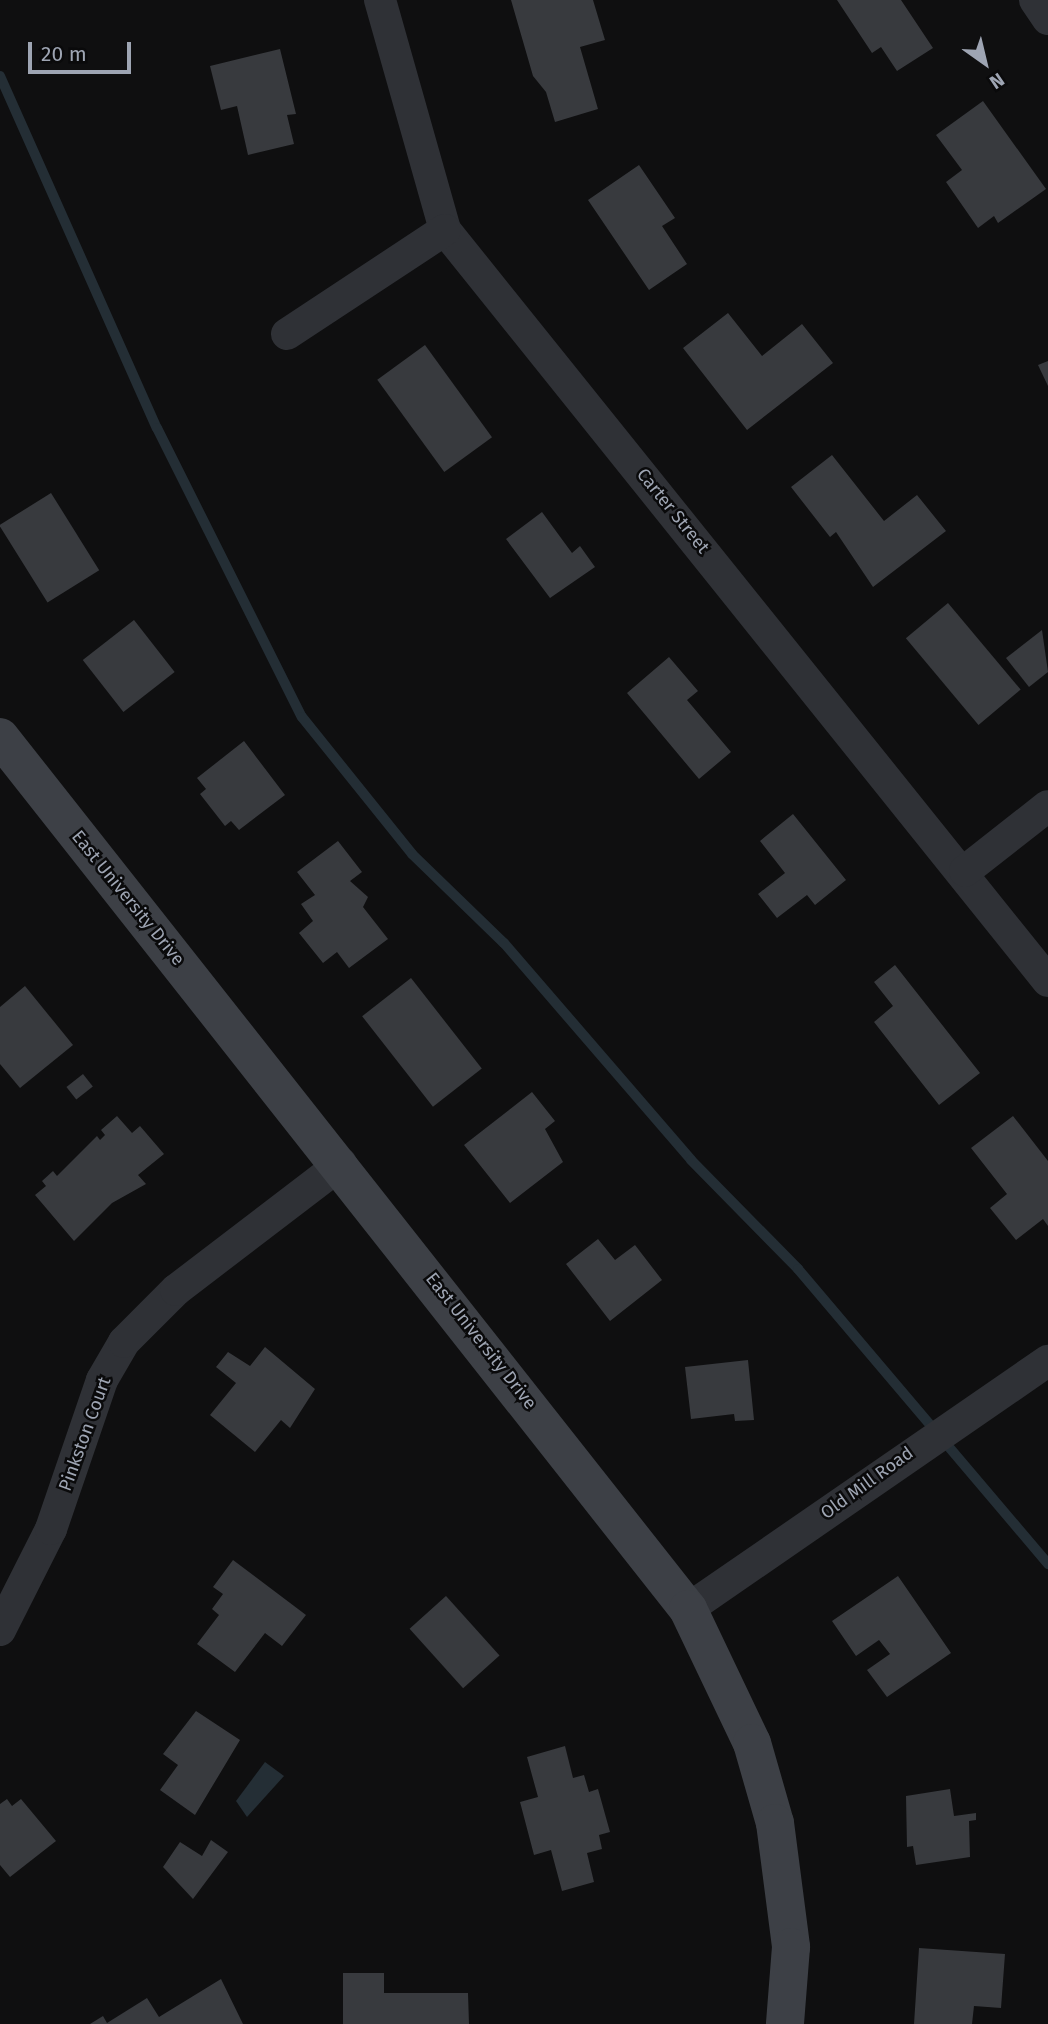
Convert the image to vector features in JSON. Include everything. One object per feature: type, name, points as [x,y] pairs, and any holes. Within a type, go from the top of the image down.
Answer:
[{"type":"main road","name":"East University Drive","points":[[0,737],[341,1164],[688,1609],[747,1731],[775,1823],[790,1947],[785,2024]]},
{"type":"street","name":"Carter Street","points":[[380,0],[444,230],[965,871],[1048,981]]},
{"type":"street","points":[[1035,0],[1048,19]]},
{"type":"street","points":[[287,334],[444,230]]},
{"type":"street","points":[[965,871],[1048,806]]},
{"type":"street","name":"Pinkston Court","points":[[0,1630],[51,1529],[102,1380],[124,1342],[176,1290],[341,1164]]},
{"type":"street","name":"Old Mill Road","points":[[688,1609],[920,1445],[1048,1361]]},
{"type":"shaded area","points":[[265,1762],[284,1776],[247,1817],[236,1801]]},
{"type":"building","points":[[511,0],[593,0],[605,40],[580,47],[598,109],[555,122],[546,92],[533,76]]},
{"type":"building","points":[[837,0],[901,0],[933,48],[897,71],[881,47],[872,53]]},
{"type":"building","points":[[280,49],[296,114],[287,115],[294,144],[248,155],[237,106],[221,110],[210,66]]},
{"type":"building","points":[[983,101],[1046,189],[998,223],[994,216],[978,228],[946,182],[962,170],[936,135]]},
{"type":"building","points":[[639,165],[675,218],[662,226],[687,264],[649,290],[588,200]]},
{"type":"building","points":[[728,313],[762,356],[802,324],[833,363],[747,430],[683,348]]},
{"type":"building","points":[[425,345],[492,437],[444,472],[377,380]]},
{"type":"building","points":[[1048,361],[1048,386],[1038,365]]},
{"type":"building","points":[[832,455],[884,521],[917,495],[946,531],[873,587],[836,532],[830,537],[791,487]]},
{"type":"building","points":[[51,493],[99,570],[47,602],[0,525]]},
{"type":"building","points":[[542,512],[572,553],[580,546],[595,567],[550,598],[506,539]]},
{"type":"building","points":[[948,603],[1021,690],[979,725],[906,638]]},
{"type":"building","points":[[134,620],[175,672],[123,712],[83,660]]},
{"type":"building","points":[[1042,630],[1048,672],[1029,687],[1006,658]]},
{"type":"building","points":[[669,657],[698,691],[687,700],[731,752],[699,779],[627,693]]},
{"type":"building","points":[[244,741],[285,795],[239,830],[231,821],[225,826],[200,794],[206,789],[197,778]]},
{"type":"building","points":[[793,814],[846,880],[815,905],[807,895],[777,918],[758,894],[785,873],[760,841]]},
{"type":"building","points":[[338,841],[362,872],[350,881],[368,897],[363,907],[388,939],[349,968],[337,952],[323,963],[299,933],[313,921],[301,904],[315,895],[297,872]]},
{"type":"building","points":[[895,965],[980,1073],[939,1105],[874,1022],[893,1006],[874,982]]},
{"type":"building","points":[[411,978],[482,1069],[433,1107],[362,1016]]},
{"type":"building","points":[[25,986],[73,1045],[20,1088],[0,1064],[0,1007]]},
{"type":"building","points":[[83,1074],[93,1087],[76,1100],[66,1087]]},
{"type":"building","points":[[532,1092],[555,1121],[545,1129],[563,1162],[510,1203],[464,1145]]},
{"type":"building","points":[[117,1116],[132,1133],[140,1126],[164,1154],[138,1175],[146,1184],[112,1203],[74,1241],[35,1195],[46,1186],[42,1181],[53,1171],[57,1176],[97,1136],[100,1140],[105,1135],[101,1130]]},
{"type":"building","points":[[1013,1116],[1048,1161],[1048,1226],[1043,1219],[1016,1240],[990,1208],[1007,1194],[971,1148]]},
{"type":"building","points":[[598,1239],[615,1260],[635,1245],[662,1280],[610,1321],[566,1264]]},
{"type":"building","points":[[265,1347],[315,1389],[290,1428],[281,1420],[255,1452],[210,1415],[236,1383],[216,1367],[228,1352],[250,1366]]},
{"type":"building","points":[[748,1360],[754,1420],[735,1421],[734,1414],[691,1419],[685,1367]]},
{"type":"building","points":[[233,1560],[306,1615],[282,1646],[265,1633],[235,1672],[197,1644],[219,1615],[212,1609],[223,1594],[213,1587]]},
{"type":"building","points":[[898,1576],[951,1653],[887,1697],[867,1670],[890,1654],[879,1640],[856,1656],[832,1621]]},
{"type":"building","points":[[446,1596],[500,1655],[463,1688],[410,1629]]},
{"type":"building","points":[[196,1711],[240,1740],[195,1815],[160,1790],[178,1765],[163,1754]]},
{"type":"building","points":[[565,1746],[573,1778],[584,1775],[589,1792],[598,1789],[610,1832],[599,1835],[602,1849],[587,1853],[594,1882],[562,1891],[551,1850],[534,1855],[520,1802],[538,1797],[527,1757]]},
{"type":"building","points":[[950,1789],[954,1816],[976,1813],[976,1820],[969,1821],[970,1857],[916,1865],[913,1846],[907,1847],[906,1796]]},
{"type":"building","points":[[7,1799],[12,1806],[21,1799],[56,1841],[10,1877],[0,1865],[0,1804]]},
{"type":"building","points":[[211,1840],[228,1852],[193,1899],[163,1867],[180,1842],[202,1856]]},
{"type":"building","points":[[919,1948],[1005,1954],[1001,2008],[974,2006],[972,2024],[914,2024]]},
{"type":"building","points":[[343,1973],[384,1973],[384,1993],[468,1993],[469,2024],[343,2024]]},
{"type":"building","points":[[221,1979],[243,2024],[90,2024],[103,2016],[107,2023],[147,1998],[159,2017]]},
{"type":"waterway","points":[[0,76],[157,428],[302,717],[412,854],[504,943],[691,1160],[798,1269],[1048,1564]]}]
